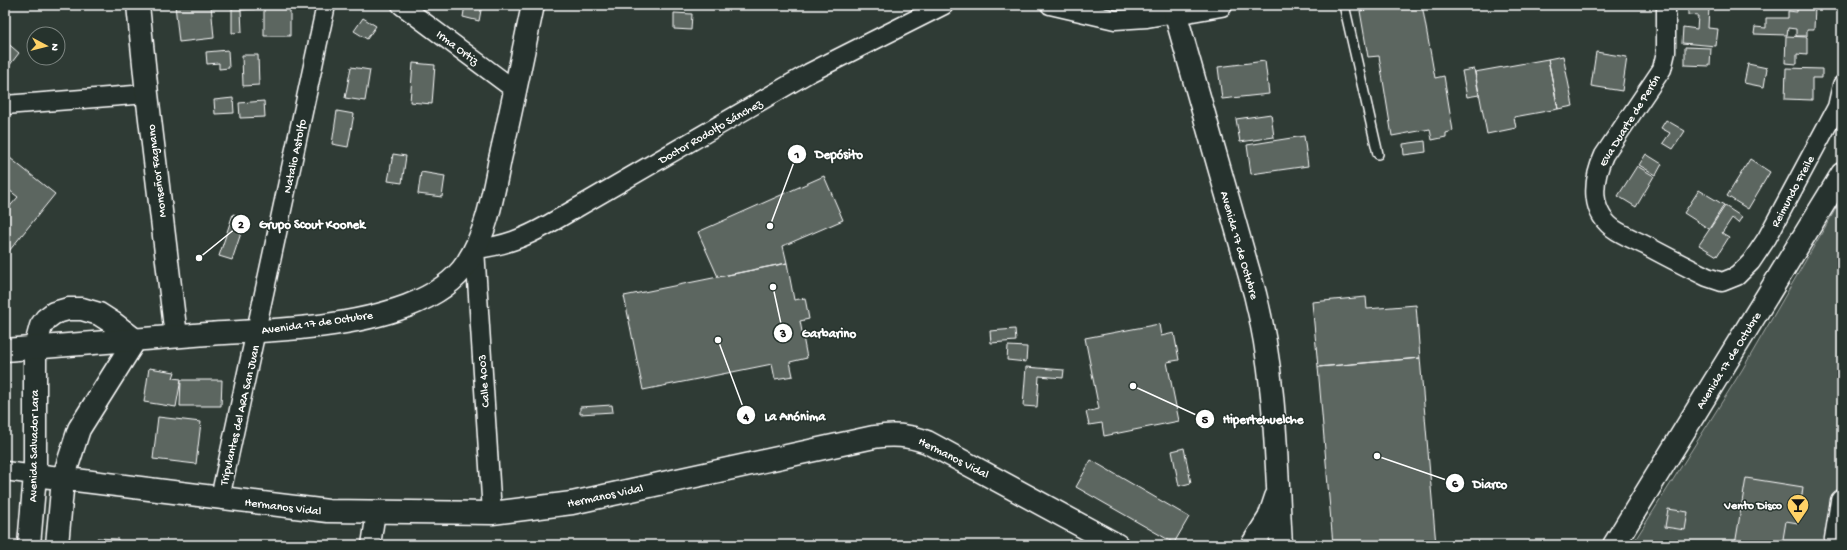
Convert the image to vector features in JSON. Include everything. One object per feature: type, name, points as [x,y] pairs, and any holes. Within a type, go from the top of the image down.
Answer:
[{"type":"street","name":"Monseñor Fagnano","points":[[138,5],[147,94],[176,336]]},
{"type":"street","name":"Natalio Astolfo","points":[[257,331],[326,5]]},
{"type":"street","name":"Irma Ortiz","points":[[401,5],[515,90]]},
{"type":"street","name":"Avenida 17 de Octubre","points":[[5,350],[257,331],[338,322],[390,311],[408,305],[440,290],[466,265],[475,249],[487,215],[532,5]]},
{"type":"street","name":"Doctor Rodolfo Sánchez","points":[[475,249],[514,242],[549,224],[809,73],[944,5]]},
{"type":"street","points":[[1050,5],[1116,20],[1147,18],[1174,9],[1221,5]]},
{"type":"street","name":"Eva Duarte de Perón","points":[[1666,5],[1666,52],[1662,69],[1604,155],[1597,170],[1595,188],[1596,202],[1602,218],[1616,230],[1707,277],[1722,282]]},
{"type":"street","name":"Avenida 17 de Octubre","points":[[1174,9],[1255,294],[1265,337],[1272,390],[1281,545]]},
{"type":"street","name":"Reimundo Freile","points":[[1722,282],[1737,276],[1751,262],[1767,238],[1837,107],[1842,85]]},
{"type":"street","points":[[5,105],[147,94]]},
{"type":"street","name":"Avenida 17 de Octubre","points":[[1614,545],[1842,174]]},
{"type":"street","name":"Calle 4003","points":[[475,249],[492,513]]},
{"type":"street","name":"Avenida Salvador Lara","points":[[29,545],[35,475],[35,348],[41,326],[46,319],[54,313],[68,309],[82,310],[99,314],[135,340]]},
{"type":"street","name":"Tripulantes del ARA San Juan","points":[[220,498],[257,331]]},
{"type":"street","points":[[57,545],[63,479],[79,429],[135,340]]},
{"type":"street","name":"Hermanos Vidal","points":[[35,475],[328,511],[492,513],[572,503],[874,437],[895,434],[906,435],[927,442],[1117,545]]},
{"type":"street","points":[[5,471],[35,475]]},
{"type":"street","name":"Avenida 17 de Octubre","points":[[1252,545],[1268,518],[1278,490]]},
{"type":"street","points":[[1835,545],[1842,501]]},
{"type":"street","points":[[371,545],[376,512]]},
{"type":"lane","points":[[1344,5],[1378,154]]},
{"type":"shaded area","points":[[1842,198],[1842,458],[1830,545],[1632,545],[1742,370]]},
{"type":"building","points":[[175,5],[211,5],[214,38],[179,42]]},
{"type":"building","points":[[232,5],[255,5],[255,9],[241,10],[242,32],[232,33]]},
{"type":"building","points":[[264,5],[290,5],[290,36],[264,36]]},
{"type":"building","points":[[450,5],[461,5],[461,8],[450,8]]},
{"type":"building","points":[[465,5],[482,5],[479,21],[463,17]]},
{"type":"building","points":[[1393,5],[1422,5],[1435,78],[1444,76],[1453,131],[1446,133],[1446,137],[1432,140],[1430,129],[1392,136],[1379,56],[1368,57],[1360,11]]},
{"type":"building","points":[[1688,5],[1709,7],[1708,28],[1718,29],[1716,46],[1682,43],[1683,27],[1697,29],[1698,16],[1688,15]]},
{"type":"building","points":[[1797,7],[1815,7],[1814,29],[1807,29],[1807,36],[1796,36],[1796,29],[1788,28],[1787,35],[1754,34],[1755,27],[1766,28],[1766,18],[1788,18],[1788,11],[1797,12]]},
{"type":"building","points":[[674,13],[692,14],[691,30],[674,29]]},
{"type":"building","points":[[363,18],[376,26],[367,39],[354,31]]},
{"type":"building","points":[[1786,36],[1807,37],[1807,55],[1797,54],[1797,64],[1785,63]]},
{"type":"building","points":[[5,41],[19,53],[6,70],[5,69]]},
{"type":"building","points":[[1685,47],[1711,48],[1710,66],[1685,65]]},
{"type":"building","points":[[228,50],[229,68],[219,69],[219,63],[207,64],[206,52]]},
{"type":"building","points":[[1596,52],[1627,57],[1622,91],[1591,86]]},
{"type":"building","points":[[242,55],[258,55],[259,85],[243,86]]},
{"type":"building","points":[[1563,56],[1573,106],[1558,109],[1548,59]]},
{"type":"building","points":[[1548,59],[1558,109],[1514,117],[1516,128],[1487,134],[1475,72]]},
{"type":"building","points":[[1265,61],[1269,94],[1222,99],[1218,67]]},
{"type":"building","points":[[413,63],[435,65],[432,104],[410,102]]},
{"type":"building","points":[[1748,64],[1767,68],[1764,87],[1744,83]]},
{"type":"building","points":[[351,67],[370,70],[365,101],[345,98]]},
{"type":"building","points":[[1786,68],[1822,69],[1822,78],[1812,78],[1812,100],[1785,99]]},
{"type":"building","points":[[1474,69],[1479,95],[1467,97],[1462,71]]},
{"type":"building","points":[[233,98],[234,113],[215,114],[214,100]]},
{"type":"building","points":[[264,101],[265,117],[240,118],[239,103]]},
{"type":"building","points":[[337,111],[354,114],[348,147],[332,144]]},
{"type":"building","points":[[1271,114],[1274,137],[1240,142],[1236,119]]},
{"type":"building","points":[[1666,120],[1685,131],[1673,149],[1663,143],[1670,133],[1661,128]]},
{"type":"building","points":[[1304,136],[1308,166],[1251,174],[1247,145]]},
{"type":"building","points":[[1425,141],[1426,152],[1404,155],[1403,144]]},
{"type":"building","points":[[5,154],[55,194],[5,256],[5,212],[18,197],[5,187]]},
{"type":"building","points":[[393,154],[406,156],[402,183],[388,181]]},
{"type":"building","points":[[1646,154],[1662,164],[1656,175],[1639,165]]},
{"type":"building","points":[[1750,159],[1770,172],[1748,209],[1727,196]]},
{"type":"building","points":[[1637,166],[1654,176],[1636,207],[1618,196]]},
{"type":"building","points":[[421,172],[445,176],[442,197],[418,194]]},
{"type":"building","points":[[824,176],[843,220],[783,246],[787,263],[718,277],[698,232]]},
{"type":"building","points":[[1699,190],[1724,205],[1709,229],[1684,213]]},
{"type":"building","points":[[1725,206],[1742,217],[1738,223],[1732,218],[1722,233],[1729,237],[1717,256],[1699,245]]},
{"type":"building","points":[[233,214],[246,218],[232,260],[219,256]]},
{"type":"building","points":[[787,263],[794,300],[805,298],[809,319],[800,321],[807,358],[790,362],[793,376],[775,379],[772,364],[643,390],[624,296]]},
{"type":"building","points":[[1366,297],[1367,309],[1416,305],[1420,358],[1318,367],[1312,302]]},
{"type":"building","points":[[1159,324],[1161,336],[1174,333],[1179,360],[1167,362],[1179,421],[1104,436],[1102,423],[1089,425],[1086,412],[1099,409],[1085,338]]},
{"type":"building","points":[[1015,329],[1016,341],[991,343],[990,331]]},
{"type":"building","points":[[1008,346],[1027,347],[1026,362],[1007,360]]},
{"type":"building","points":[[1420,358],[1436,545],[1333,545],[1318,367]]},
{"type":"building","points":[[1026,367],[1064,370],[1063,378],[1039,376],[1037,407],[1023,406]]},
{"type":"building","points":[[149,368],[175,372],[173,378],[181,379],[176,407],[144,402]]},
{"type":"building","points":[[181,380],[222,380],[221,406],[180,406]]},
{"type":"building","points":[[612,405],[613,412],[580,414],[580,407]]},
{"type":"building","points":[[158,417],[201,422],[196,464],[153,459]]},
{"type":"building","points":[[1184,448],[1191,483],[1179,486],[1172,451]]},
{"type":"building","points":[[1091,460],[1189,517],[1174,543],[1076,487]]},
{"type":"building","points":[[1746,478],[1803,487],[1798,523],[1786,521],[1782,545],[1735,545]]},
{"type":"building","points":[[1668,509],[1688,512],[1685,530],[1665,527]]},
{"type":"building","points":[[97,538],[118,539],[118,545],[83,545],[83,541],[97,542]]},
{"type":"place","name":"Depósito","points":[[770,226]]},
{"type":"place","name":"Grupo Scout Koonek","points":[[199,258]]},
{"type":"place","name":"Garbarino","points":[[773,287]]},
{"type":"place","name":"La Anónima","points":[[718,340]]},
{"type":"place","name":"Hipertehuelche","points":[[1133,386]]},
{"type":"place","name":"Diarco","points":[[1377,456]]},
{"type":"place","name":"Vento Disco","points":[[1798,524]]}]
